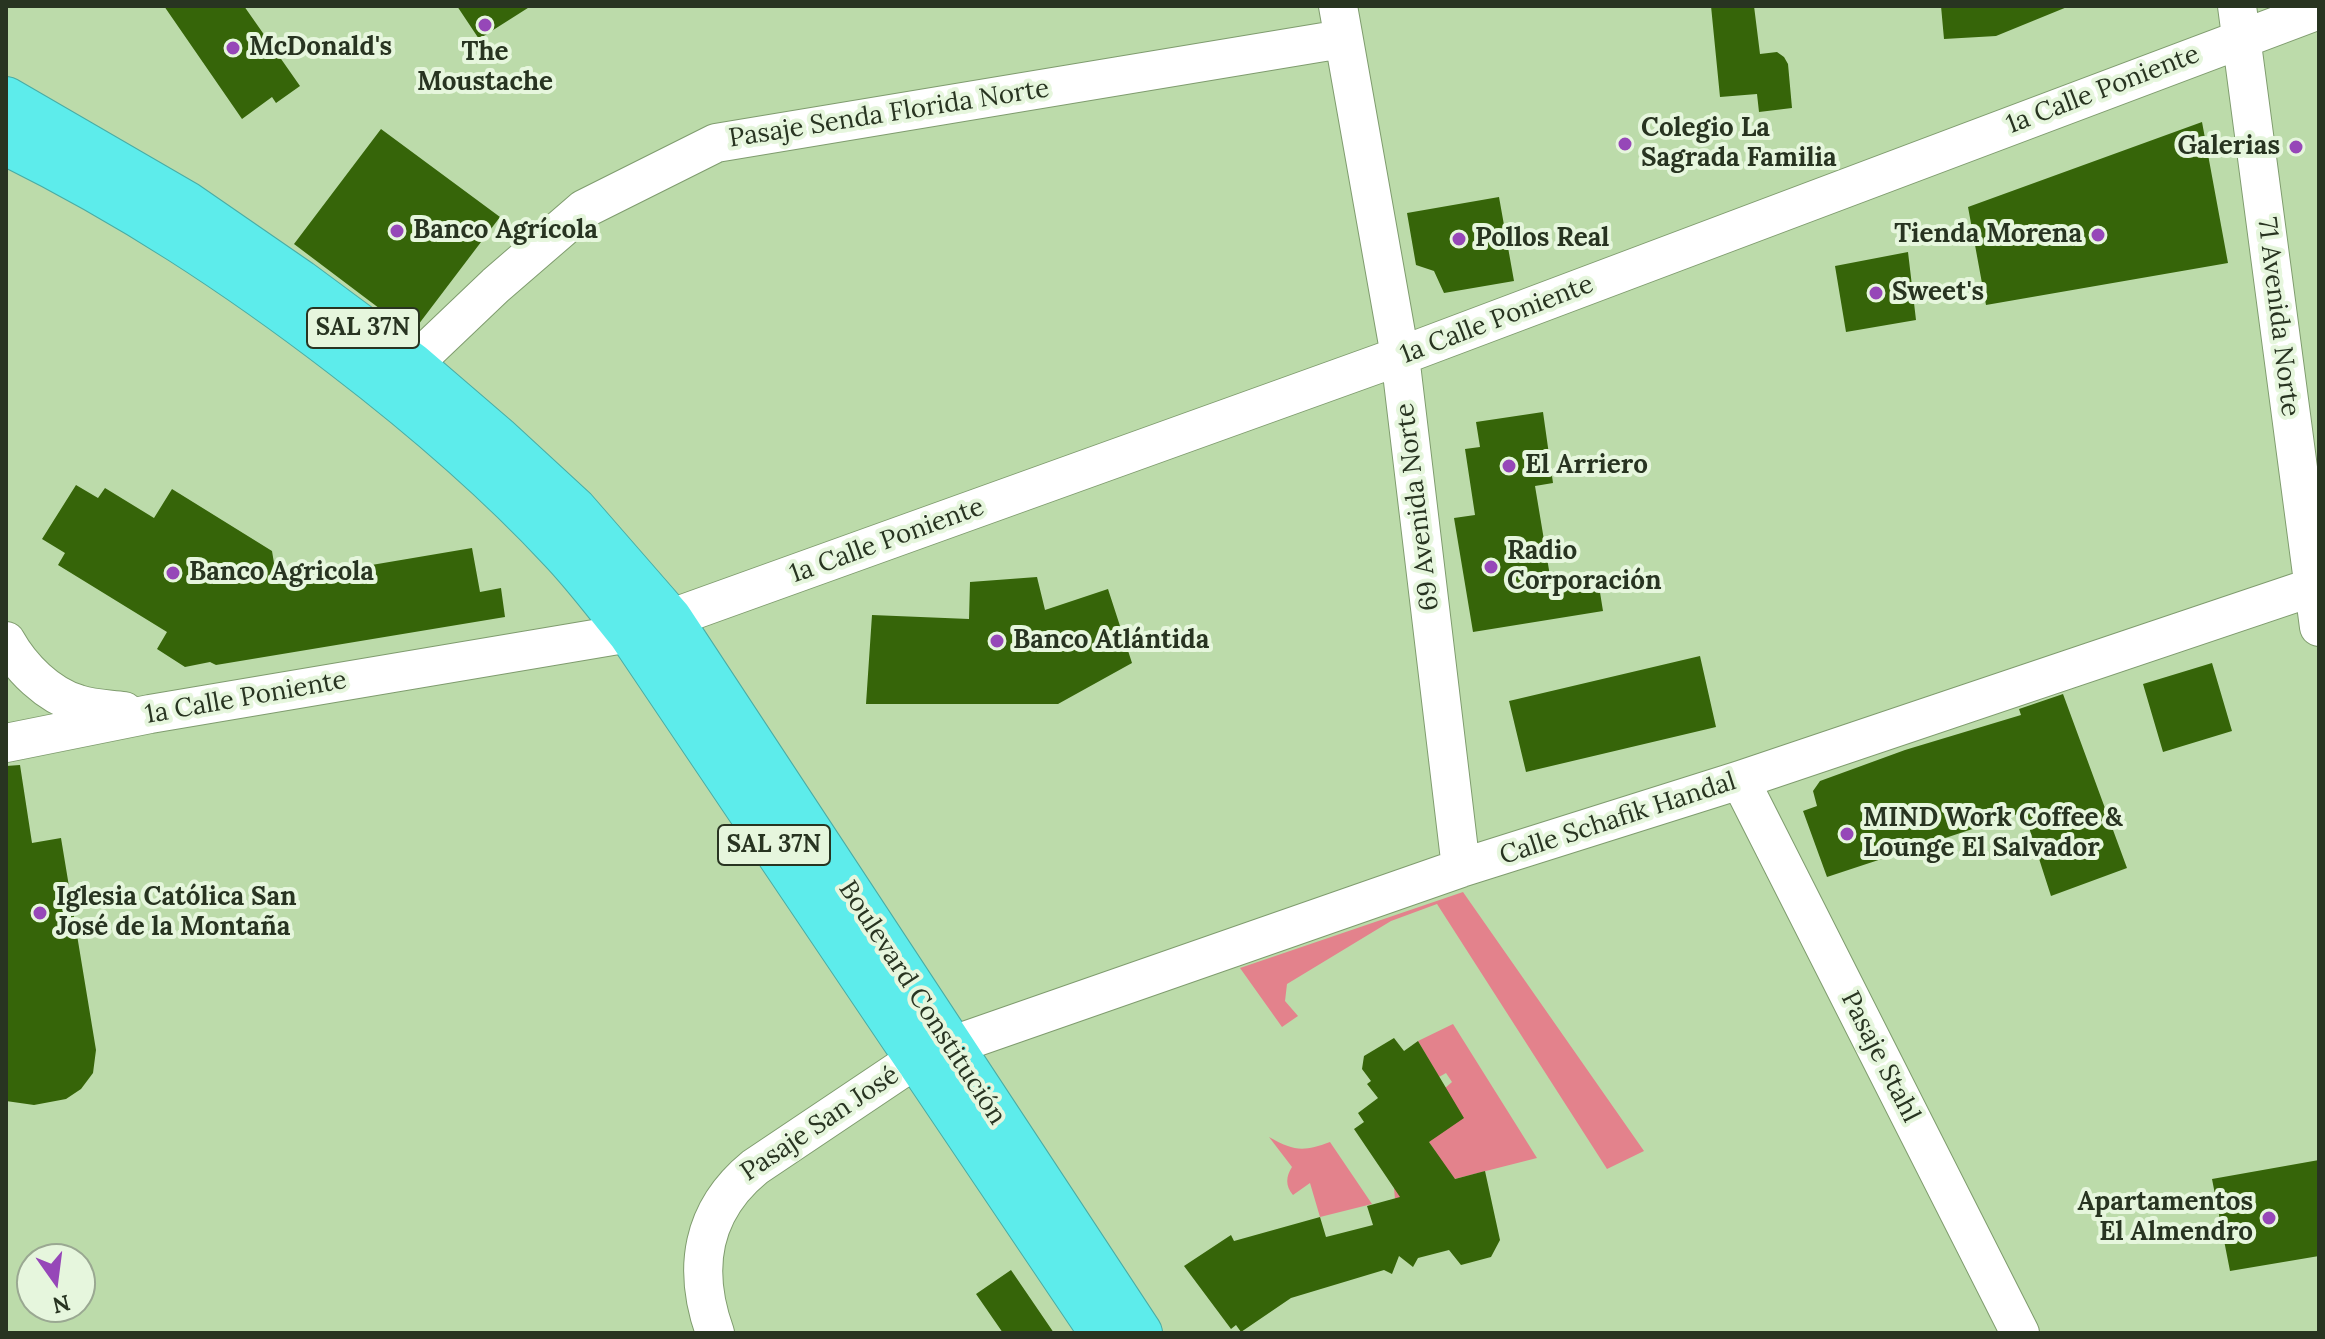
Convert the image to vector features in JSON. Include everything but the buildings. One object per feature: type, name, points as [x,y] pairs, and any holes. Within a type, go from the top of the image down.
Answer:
[{"type":"highway","name":"Boulevard Constitución","points":[[6,99],[187,204],[300,282],[412,365],[575,510],[670,619],[1102,1333]]},
{"type":"highway","name":"Boulevard Constitución","points":[[6,143],[144,216],[265,297],[474,463],[562,550],[630,633],[1140,1333]]},
{"type":"street","name":"1a Calle Poniente","points":[[6,743],[150,714],[630,633],[1400,356],[2239,22],[2319,10]]},
{"type":"street","name":"71 Avenida Norte","points":[[2239,22],[2316,586],[2319,627]]},
{"type":"street","name":"69 Avenida Norte","points":[[1340,23],[1400,356],[1461,868]]},
{"type":"street","name":"Pasaje Senda Florida Norte","points":[[412,365],[496,285],[584,209],[716,143],[1340,23]]},
{"type":"street","name":"Calle Schafik Handal","points":[[934,1052],[1461,868],[1740,780],[2316,586]]},
{"type":"street","points":[[6,641],[16,658],[39,683],[77,704],[150,714]]},
{"type":"street","name":"Pasaje Stahl","points":[[1740,780],[2020,1333]]},
{"type":"street","name":"Pasaje San José","points":[[715,1333],[709,1318],[702,1272],[704,1246],[722,1200],[733,1184],[934,1052]]},
{"type":"shaded area","points":[[1463,892],[1644,1151],[1607,1169],[1437,904],[1391,921],[1287,984],[1285,1001],[1298,1016],[1282,1027],[1240,968]]},
{"type":"shaded area","points":[[1453,1024],[1537,1158],[1423,1187],[1429,1208],[1395,1199],[1394,1188],[1438,1156],[1429,1142],[1444,1089],[1452,1082],[1446,1073],[1439,1077],[1418,1041]]},
{"type":"shaded area","points":[[1269,1137],[1299,1148],[1330,1142],[1372,1204],[1320,1217],[1310,1183],[1293,1195],[1290,1192],[1287,1181],[1292,1167]]},
{"type":"place","name":"The Moustache","points":[[485,25]]},
{"type":"place","name":"McDonald's","points":[[233,48]]},
{"type":"place","name":"Colegio La Sagrada Familia","points":[[1625,144]]},
{"type":"place","name":"Galerias","points":[[2296,147]]},
{"type":"place","name":"Banco Agrícola","points":[[397,231]]},
{"type":"place","name":"Tienda Morena","points":[[2098,235]]},
{"type":"place","name":"Pollos Real","points":[[1459,239]]},
{"type":"place","name":"Sweet's","points":[[1876,293]]},
{"type":"place","name":"El Arriero","points":[[1509,466]]},
{"type":"place","name":"Radio Corporación","points":[[1491,567]]},
{"type":"place","name":"Banco Agricola","points":[[173,573]]},
{"type":"place","name":"Banco Atlántida","points":[[997,641]]},
{"type":"place","name":"MIND Work Coffee & Lounge El Salvador","points":[[1847,834]]},
{"type":"place","name":"Iglesia Católica San José de la Montaña","points":[[40,913]]},
{"type":"place","name":"Apartamentos El Almendro","points":[[2269,1218]]}]
